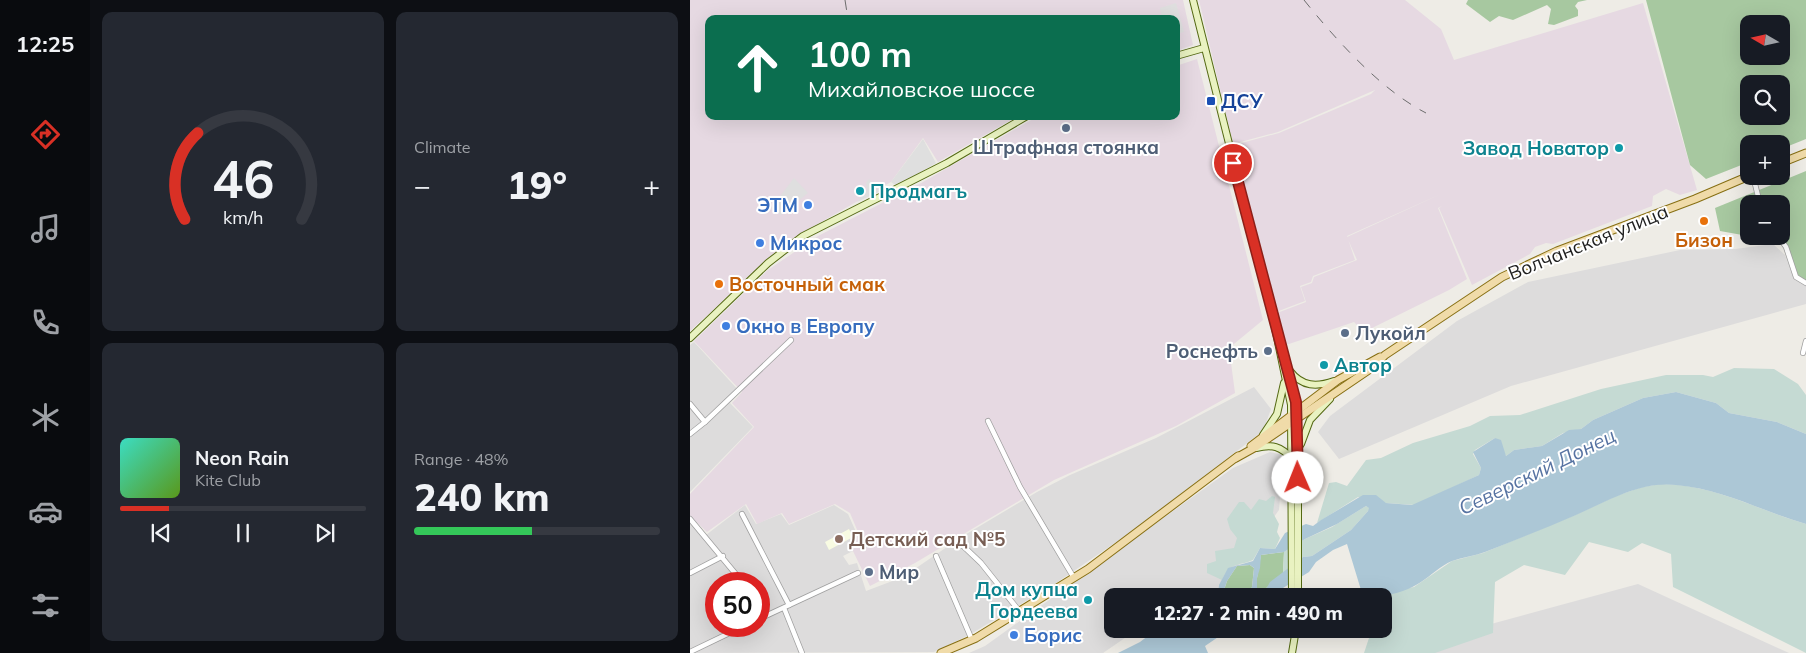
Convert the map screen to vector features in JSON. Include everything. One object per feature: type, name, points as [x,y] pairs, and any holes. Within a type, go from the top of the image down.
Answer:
[{"type":"main road","points":[[1193,0],[1274,323],[1285,379],[1295,416]]},
{"type":"main road","points":[[1180,55],[1204,48]]},
{"type":"main road","points":[[690,338],[768,264],[803,236],[947,163],[1020,120]]},
{"type":"main road","points":[[1790,159],[1806,153]]},
{"type":"main road","name":"Волчанская улица","points":[[941,653],[972,640],[1074,578],[1236,458],[1263,435],[1340,389],[1373,367],[1384,356],[1502,277],[1557,251],[1695,199],[1740,180]]},
{"type":"main road","points":[[1274,323],[1278,328],[1289,370],[1295,416],[1298,588]]},
{"type":"main road","name":"Волчанская улица","points":[[1236,458],[1254,448],[1338,380],[1370,361],[1384,356]]},
{"type":"main road","points":[[1289,370],[1298,380],[1306,384],[1324,385],[1338,380]]},
{"type":"main road","points":[[1263,435],[1277,414],[1285,379]]},
{"type":"main road","points":[[1295,461],[1302,436],[1310,420],[1340,389]]},
{"type":"main road","points":[[1254,448],[1273,445],[1287,452],[1295,461]]},
{"type":"main road","points":[[1292,588],[1296,509]]},
{"type":"street","points":[[1785,245],[1796,277],[1806,283]]},
{"type":"street","points":[[690,434],[791,340]]},
{"type":"street","points":[[1803,354],[1806,341]]},
{"type":"street","points":[[690,404],[705,422]]},
{"type":"street","points":[[988,421],[1020,487],[1074,578]]},
{"type":"street","points":[[742,514],[786,607],[802,653]]},
{"type":"street","points":[[690,519],[735,572]]},
{"type":"street","points":[[960,543],[981,563],[1020,612]]},
{"type":"street","points":[[690,573],[723,556]]},
{"type":"street","points":[[936,556],[972,640]]},
{"type":"street","points":[[770,614],[858,574]]},
{"type":"street","points":[[690,652],[721,637]]},
{"type":"shaded area","points":[[690,0],[1183,0],[1193,45],[1180,50],[1180,15],[705,15],[705,120],[1011,120],[938,162],[923,138],[891,182],[809,229],[770,258],[690,331]]},
{"type":"shaded area","points":[[1199,0],[1405,0],[1441,29],[1454,60],[1643,3],[1697,190],[1680,195],[1666,189],[1653,196],[1652,206],[1553,244],[1546,243],[1535,247],[1530,254],[1472,285],[1439,208],[1442,206],[1438,208],[1467,279],[1449,290],[1364,332],[1354,322],[1286,345],[1277,313],[1306,302],[1301,287],[1312,283],[1314,277],[1357,260],[1348,240],[1355,260],[1313,276],[1311,282],[1300,286],[1305,301],[1276,312],[1234,145],[1279,133],[1371,94],[1375,90],[1278,132],[1233,144]],"holes":[[[1441,194],[1347,237],[1347,236]]]},
{"type":"shaded area","points":[[1176,3],[1179,15],[1161,15],[1160,8]]},
{"type":"shaded area","points":[[1180,18],[1184,32],[1180,33]]},
{"type":"shaded area","points":[[1197,59],[1263,320],[1229,348],[1235,393],[1176,426],[1054,480],[915,563],[870,586],[851,547],[858,532],[850,513],[835,504],[789,524],[782,513],[757,524],[746,504],[707,532],[690,516],[690,494],[754,427],[732,403],[742,392],[694,341],[768,270],[818,236],[923,182],[1031,120],[1180,120],[1180,65]]},
{"type":"shaded area","points":[[923,139],[936,163],[897,186],[891,182]]},
{"type":"shaded area","points":[[794,178],[808,193],[781,215],[771,208]]},
{"type":"shaded area","points":[[869,179],[881,191],[857,202],[867,190],[866,183]]},
{"type":"shaded area","points":[[1774,245],[1785,255],[1794,277],[1806,284],[1806,304],[1511,386],[1339,459],[1318,432],[1330,416],[1457,321],[1528,282],[1680,250],[1735,249]]},
{"type":"shaded area","points":[[694,342],[740,392],[730,403],[753,427],[690,492],[690,345]]},
{"type":"shaded area","points":[[1734,368],[1774,369],[1798,384],[1806,395],[1806,434],[1777,422],[1729,413],[1716,403],[1676,392],[1643,398],[1593,420],[1581,429],[1563,433],[1542,446],[1514,450],[1506,456],[1495,438],[1475,450],[1473,454],[1481,468],[1479,475],[1415,505],[1386,503],[1358,497],[1317,523],[1329,483],[1336,482],[1347,486],[1366,460],[1381,458],[1413,443],[1470,426],[1490,416],[1520,415],[1601,389],[1666,375],[1703,375],[1713,377]]},
{"type":"shaded area","points":[[1254,387],[1271,409],[1263,431],[1131,532],[1056,583],[969,635],[934,652],[690,653],[690,519],[706,535],[745,505],[756,524],[781,514],[789,525],[834,505],[848,514],[856,532],[850,545],[853,551],[843,556],[849,565],[857,563],[866,591],[903,577],[963,536],[1037,492],[1070,475],[1156,438]]},
{"type":"shaded area","points":[[1270,452],[1283,455],[1279,510],[1222,588],[1104,588],[1104,638],[1125,638],[1103,653],[969,653],[985,646],[1233,468]]},
{"type":"shaded area","points":[[1661,484],[1681,485],[1718,493],[1806,524],[1806,653],[1673,587],[1671,554],[1642,543],[1628,552],[1589,542],[1565,575],[1524,565],[1495,582],[1493,633],[1435,653],[1364,653],[1369,638],[1392,638],[1392,591],[1414,587],[1452,561],[1483,553],[1616,496],[1642,487]]},
{"type":"shaded area","points":[[1272,496],[1275,497],[1273,513],[1279,524],[1277,532],[1280,538],[1275,549],[1260,548],[1253,560],[1234,566],[1228,570],[1222,580],[1207,573],[1207,564],[1216,561],[1215,551],[1234,548],[1237,538],[1230,529],[1227,519],[1239,502],[1244,502],[1251,510],[1259,499],[1266,501]]},
{"type":"shaded area","points":[[1366,506],[1370,508],[1351,530],[1312,556],[1303,557],[1283,573],[1284,552],[1305,539],[1332,527]]},
{"type":"shaded area","name":"Детский сад №5","points":[[849,529],[853,537],[829,550],[825,542]]},
{"type":"shaded area","points":[[1638,584],[1789,653],[1411,653],[1425,642]]},
{"type":"green space","points":[[1468,0],[1587,0],[1578,2],[1575,6],[1578,10],[1578,16],[1554,25],[1548,24],[1551,9],[1547,5],[1513,20],[1499,16],[1490,22],[1466,4]]},
{"type":"green space","points":[[1646,0],[1806,0],[1806,139],[1790,145],[1790,135],[1740,135],[1740,166],[1706,179],[1690,165]]},
{"type":"green space","points":[[1806,171],[1806,283],[1796,277],[1784,245],[1790,245],[1790,195],[1747,195],[1772,185],[1790,185],[1790,178]]},
{"type":"green space","points":[[1740,198],[1740,235],[1720,231],[1715,208]]},
{"type":"green space","points":[[1284,552],[1283,573],[1266,588],[1257,588],[1261,555]]},
{"type":"green space","points":[[1250,565],[1254,568],[1252,588],[1225,588],[1237,566]]},
{"type":"water","name":"Северский Донец","points":[[1676,392],[1716,403],[1729,413],[1777,422],[1806,434],[1806,524],[1710,491],[1676,485],[1650,486],[1624,493],[1565,520],[1485,552],[1452,561],[1415,586],[1400,592],[1392,594],[1392,588],[1360,588],[1347,544],[1333,550],[1316,562],[1309,572],[1283,588],[1267,588],[1270,582],[1303,557],[1312,556],[1351,530],[1368,511],[1369,508],[1366,506],[1337,524],[1305,539],[1284,552],[1261,555],[1257,588],[1252,588],[1254,568],[1250,565],[1237,566],[1225,588],[1219,588],[1228,568],[1253,561],[1260,548],[1275,549],[1285,533],[1306,524],[1313,526],[1363,495],[1376,495],[1386,503],[1412,505],[1479,475],[1481,468],[1473,452],[1495,438],[1501,440],[1506,456],[1514,450],[1542,446],[1569,430],[1581,429],[1593,420],[1643,398]]},
{"type":"water","points":[[1145,638],[1217,638],[1205,646],[1208,653],[1118,653]]},
{"type":"railway","points":[[845,0],[847,15]]},
{"type":"railway","points":[[1304,0],[1330,31],[1376,78],[1409,103],[1426,113]]},
{"type":"place","name":"ДСУ","points":[[1211,101]]},
{"type":"place","name":"Штрафная стоянка","points":[[1066,128]]},
{"type":"place","name":"Завод Новатор","points":[[1619,148]]},
{"type":"place","name":"Продмагъ","points":[[860,191]]},
{"type":"place","name":"ЭТМ","points":[[808,205]]},
{"type":"place","name":"Бизон","points":[[1704,221]]},
{"type":"place","name":"Микрос","points":[[760,243]]},
{"type":"place","name":"Восточный смак","points":[[719,284]]},
{"type":"place","name":"Окно в Европу","points":[[726,326]]},
{"type":"place","name":"Лукойл","points":[[1345,333]]},
{"type":"place","name":"Роснефть","points":[[1268,351]]},
{"type":"place","name":"Автор","points":[[1324,365]]},
{"type":"place","name":"Детский сад №5","points":[[839,539]]},
{"type":"place","name":"Мир","points":[[869,572]]},
{"type":"place","name":"Дом купца Гордеева","points":[[1088,600]]},
{"type":"place","name":"Борис","points":[[1014,635]]},
{"type":"route","points":[[1233,163],[1274,323],[1278,328],[1298,410],[1298,478]]}]
